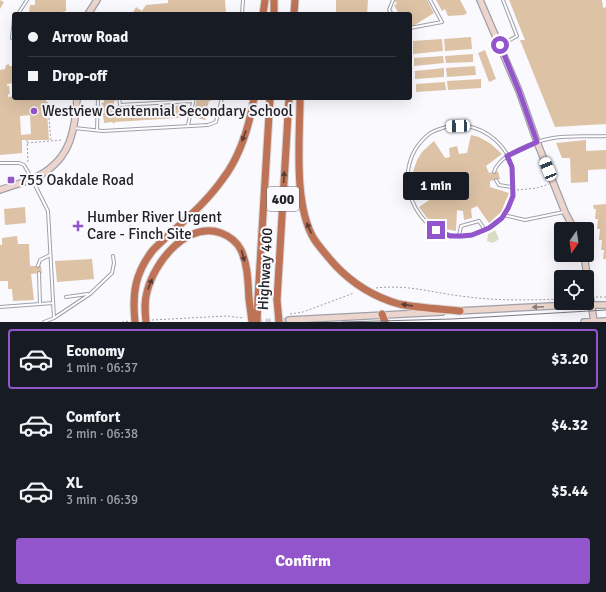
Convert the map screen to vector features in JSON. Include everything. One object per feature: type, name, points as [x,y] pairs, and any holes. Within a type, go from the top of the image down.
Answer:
[{"type":"highway","points":[[263,12],[265,0]]},
{"type":"highway","points":[[274,0],[274,12]]},
{"type":"highway","points":[[294,12],[295,0]]},
{"type":"highway","points":[[134,322],[133,305],[136,281],[147,258],[153,250],[199,206],[222,180],[239,149],[249,122],[254,100]]},
{"type":"highway","name":"Highway 400","points":[[257,322],[270,100]]},
{"type":"highway","name":"Highway 400","points":[[275,322],[289,100]]},
{"type":"highway","points":[[300,100],[299,172],[304,215],[314,239],[329,259],[344,275],[357,285],[379,297],[408,305],[460,311]]},
{"type":"highway","points":[[148,321],[144,305],[147,290],[160,263],[184,237],[200,232],[215,231],[229,236],[241,249],[247,271],[252,322]]},
{"type":"highway","points":[[277,300],[279,322]]},
{"type":"highway","points":[[382,314],[385,322]]},
{"type":"street","points":[[89,12],[97,0]]},
{"type":"street","points":[[480,0],[519,91],[537,142],[570,222]]},
{"type":"street","points":[[0,190],[46,171],[60,159],[70,142],[76,121],[77,100]]},
{"type":"street","points":[[594,305],[606,305]]},
{"type":"street","points":[[288,318],[554,306]]},
{"type":"street","points":[[592,310],[594,322]]},
{"type":"street","points":[[584,322],[606,321]]},
{"type":"lane","points":[[19,12],[27,0]]},
{"type":"lane","points":[[242,12],[243,0]]},
{"type":"lane","points":[[390,12],[389,10],[393,0]]},
{"type":"lane","points":[[412,28],[442,22],[430,0]]},
{"type":"lane","points":[[500,45],[516,36],[503,0]]},
{"type":"lane","points":[[97,130],[98,100]]},
{"type":"lane","points":[[119,100],[120,105],[194,102],[188,125]]},
{"type":"lane","points":[[74,128],[97,130],[208,124],[216,122],[222,100]]},
{"type":"lane","points":[[449,126],[466,126],[490,135],[499,143],[512,167],[512,187],[514,190],[513,196],[504,215],[495,224],[472,235],[450,236],[433,229],[419,214],[410,197],[407,183],[408,167],[416,148],[430,133],[449,126]]},
{"type":"lane","points":[[494,172],[495,167],[507,156],[537,142],[554,138],[606,136]]},
{"type":"lane","points":[[0,163],[19,163],[24,165],[48,211],[54,318]]},
{"type":"lane","points":[[496,180],[498,185],[512,187]]},
{"type":"lane","points":[[504,215],[525,220],[565,212]]},
{"type":"lane","points":[[459,236],[461,226],[479,221],[485,230]]},
{"type":"lane","points":[[38,266],[40,260],[50,255]]},
{"type":"lane","points":[[44,322],[54,318],[90,294],[112,273],[114,263],[113,256]]},
{"type":"lane","points":[[39,273],[40,304]]},
{"type":"lane","points":[[66,297],[90,294]]},
{"type":"lane","points":[[0,307],[53,303]]},
{"type":"path","points":[[48,100],[51,141]]},
{"type":"path","points":[[26,140],[28,163]]},
{"type":"path","points":[[27,143],[62,140]]},
{"type":"path","points":[[514,190],[537,188],[553,182]]},
{"type":"path","points":[[376,288],[409,287],[470,298],[554,299]]},
{"type":"path","points":[[288,318],[354,293]]},
{"type":"path","points":[[599,296],[606,297]]},
{"type":"path","points":[[148,321],[226,316],[244,318]]},
{"type":"green space","points":[[495,230],[499,239],[493,243],[487,241],[488,234]]},
{"type":"building","points":[[0,0],[4,2],[0,9]]},
{"type":"building","points":[[35,0],[66,0],[66,11],[29,12],[30,5],[35,5]]},
{"type":"building","points":[[168,0],[225,0],[226,12],[133,12],[136,7],[142,11],[146,5],[168,3]]},
{"type":"building","points":[[336,0],[368,0],[367,12],[336,12]]},
{"type":"building","points":[[394,0],[427,0],[434,13],[412,27],[412,12],[398,12],[394,5],[397,4]]},
{"type":"building","points":[[436,0],[460,0],[467,13],[464,15],[448,16],[445,9],[442,11]]},
{"type":"building","points":[[509,0],[602,0],[603,8],[606,7],[606,124],[555,127],[520,40],[525,40]]},
{"type":"building","points":[[471,37],[472,49],[445,51],[444,39]]},
{"type":"building","points":[[442,39],[443,51],[413,54],[413,41]]},
{"type":"building","points":[[485,50],[496,79],[489,82],[478,53]]},
{"type":"building","points":[[473,54],[473,62],[446,63],[445,56]]},
{"type":"building","points":[[443,56],[444,63],[414,66],[414,58]]},
{"type":"building","points":[[9,64],[9,66],[12,66],[12,83],[7,84],[7,86],[9,86],[10,94],[8,94],[8,97],[12,96],[12,100],[46,100],[49,140],[22,140],[22,153],[0,155],[0,70],[5,69],[6,65]],"holes":[[[30,115],[31,134],[21,135],[20,116]]]},
{"type":"building","points":[[475,66],[476,75],[447,77],[446,68]]},
{"type":"building","points":[[444,68],[444,77],[415,79],[415,71]]},
{"type":"building","points":[[481,79],[481,88],[448,90],[447,81]]},
{"type":"building","points":[[445,82],[446,90],[416,92],[416,84]]},
{"type":"building","points":[[104,100],[116,100],[114,101],[114,110],[185,105],[187,116],[115,122],[114,124],[112,122],[104,123],[103,115],[101,114],[104,113],[103,105],[101,104]]},
{"type":"building","points":[[197,100],[212,100],[209,101],[207,108],[209,109],[206,110],[205,120],[193,117]]},
{"type":"building","points":[[471,135],[479,137],[491,144],[502,154],[486,166],[489,173],[498,171],[500,179],[490,181],[490,187],[509,193],[501,212],[489,223],[477,206],[471,209],[472,218],[464,220],[463,211],[457,210],[456,231],[445,229],[427,218],[419,207],[434,197],[431,191],[431,177],[413,172],[417,160],[422,152],[434,141],[445,158],[450,157],[449,148],[457,146],[459,154],[467,153]]},
{"type":"building","points":[[586,140],[586,151],[606,150],[606,169],[588,170],[588,182],[571,183],[570,158],[562,158],[556,143]]},
{"type":"building","points":[[606,204],[606,259],[603,259],[604,250],[601,250],[602,240],[599,240],[600,229],[597,229],[598,219],[595,219],[596,209],[594,209],[593,205]]},
{"type":"building","points":[[25,207],[26,223],[5,225],[4,209]]},
{"type":"building","points":[[130,225],[138,232],[136,234],[128,227]]},
{"type":"building","points":[[17,236],[18,244],[29,244],[30,266],[41,266],[42,273],[31,274],[34,300],[13,301],[12,289],[8,289],[8,281],[0,281],[0,245],[2,245],[2,238]]},
{"type":"building","points":[[92,259],[94,279],[57,282],[55,261]]},
{"type":"tunnel","points":[[257,322],[289,320]]},
{"type":"tram line","points":[[342,322],[452,319],[606,310]]},
{"type":"place","name":"Westview Centennial Secondary School","points":[[34,111]]},
{"type":"place","name":"755 Oakdale Road","points":[[11,180]]},
{"type":"place","name":"Humber River Urgent Care - Finch Site","points":[[78,226]]},
{"type":"route","points":[[436,230],[450,236],[472,235],[495,224],[504,215],[513,196],[514,190],[512,187],[512,167],[507,156],[537,142],[519,91],[500,45]]}]
